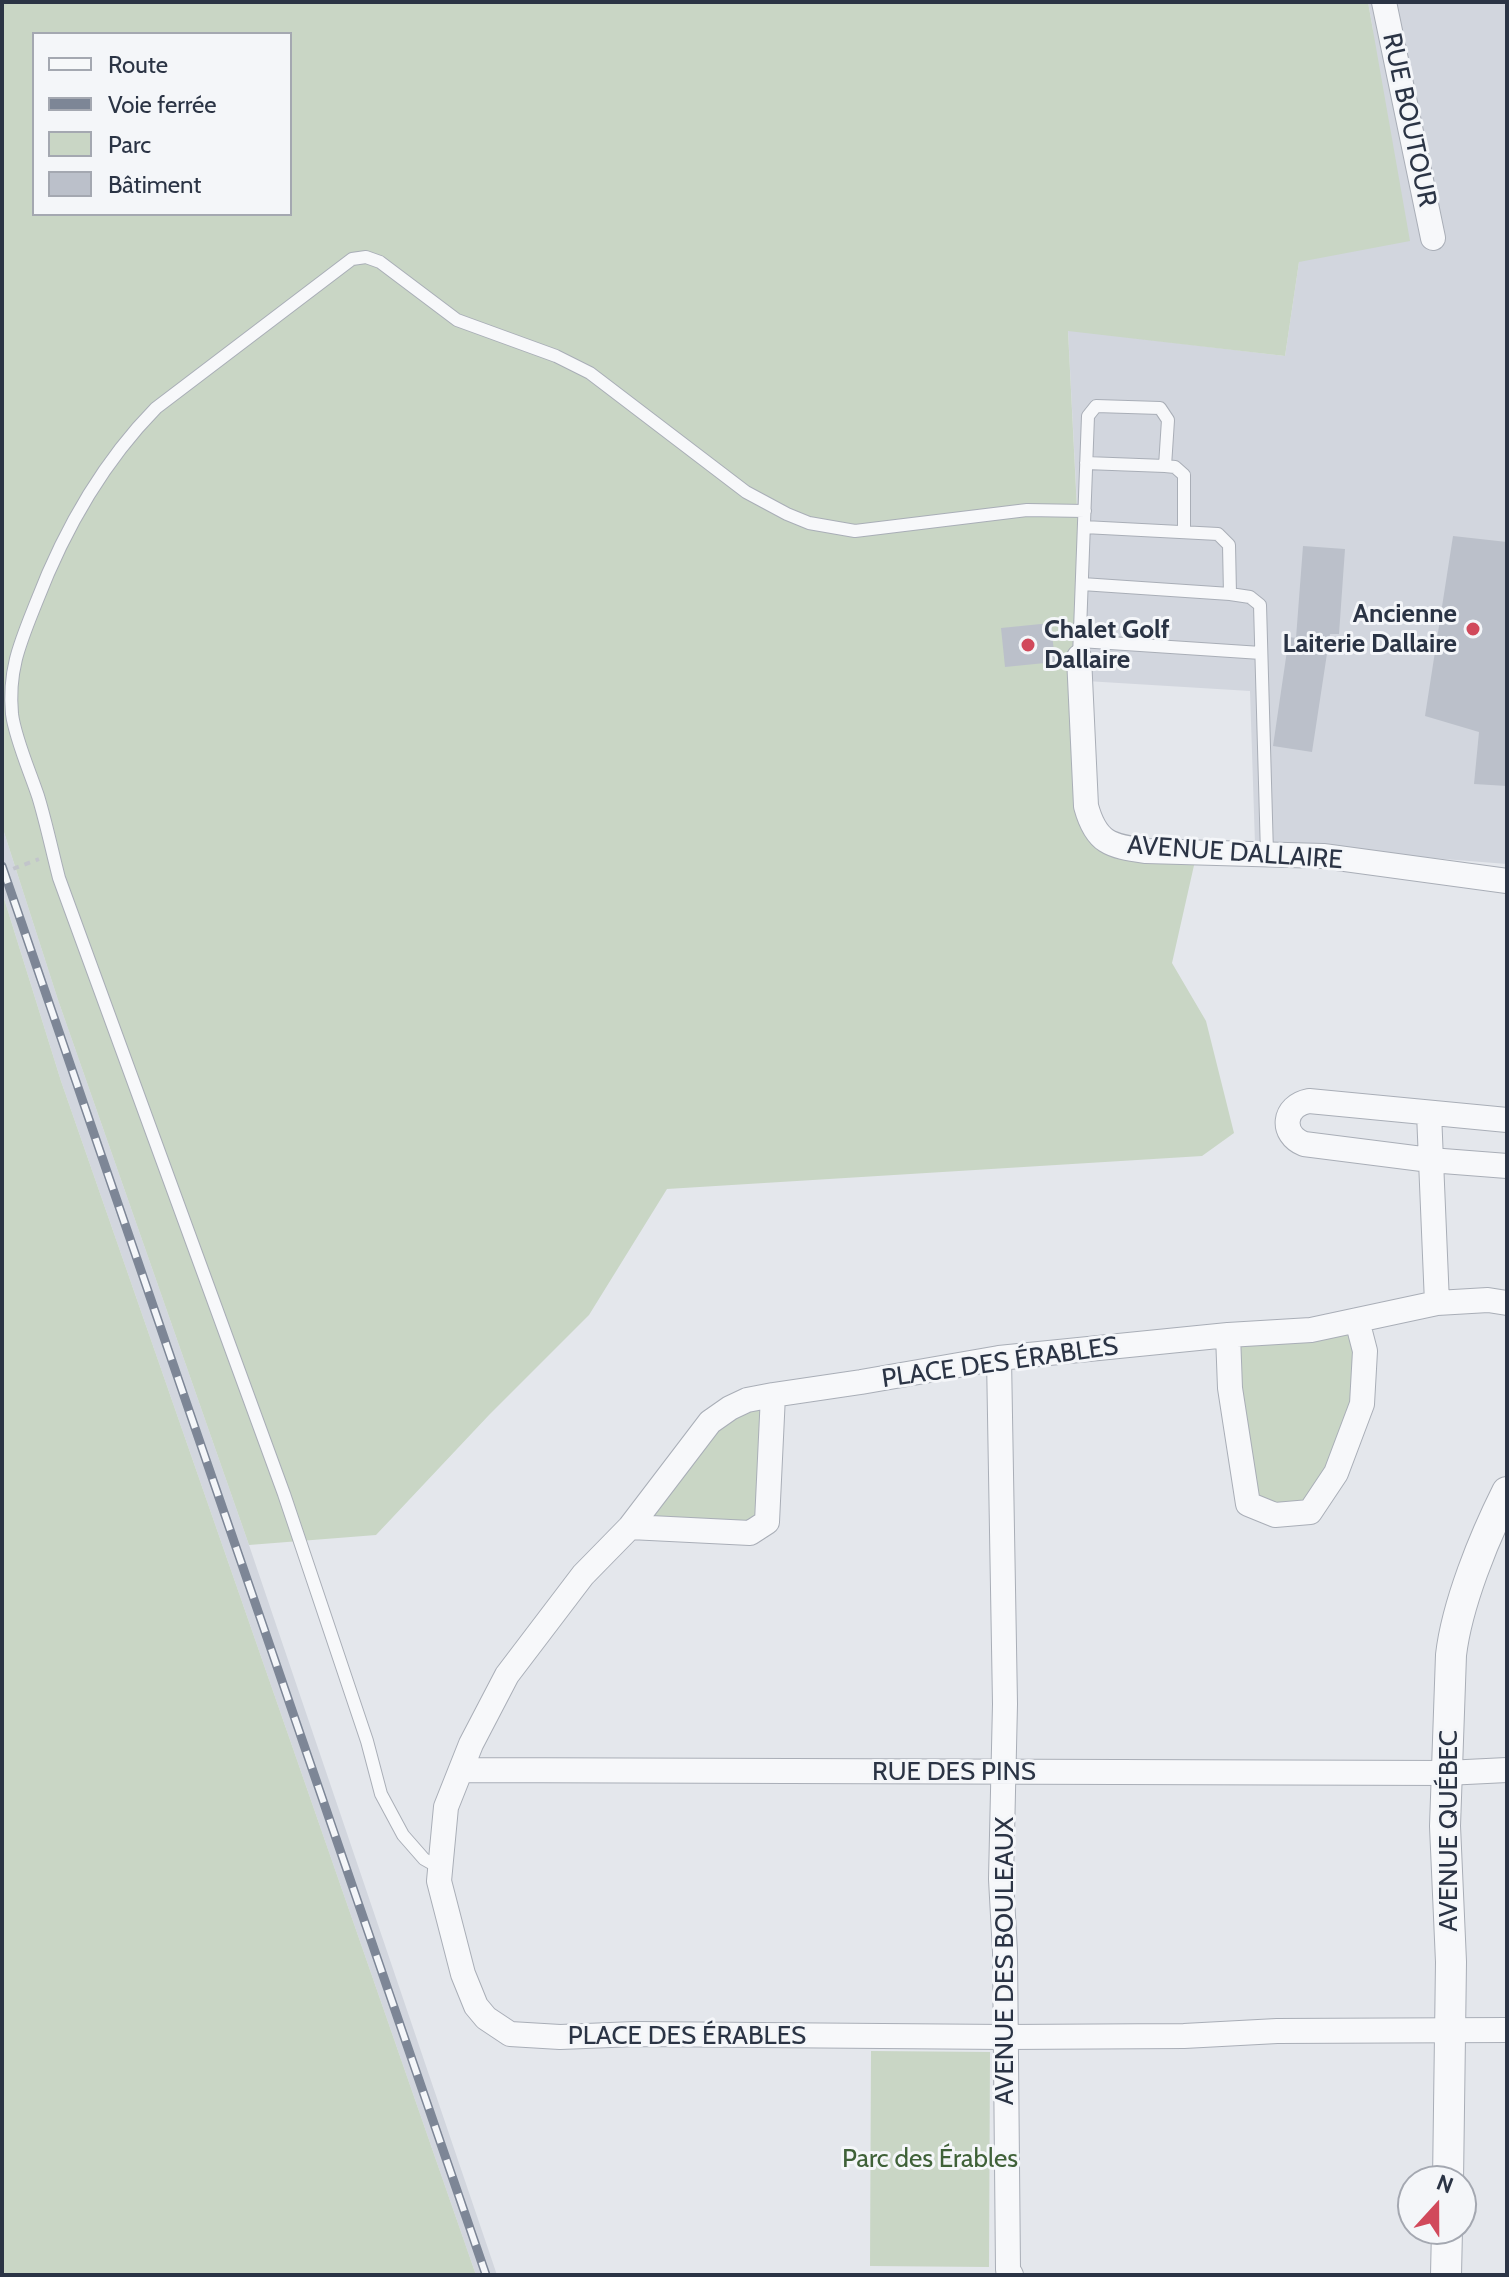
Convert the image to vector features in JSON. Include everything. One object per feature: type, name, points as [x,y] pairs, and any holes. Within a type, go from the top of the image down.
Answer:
[{"type":"street","name":"RUE BOUTOUR","points":[[1384,2],[1433,238]]},
{"type":"street","name":"AVENUE DALLAIRE","points":[[1080,649],[1086,806],[1091,824],[1107,843],[1146,851],[1323,856],[1507,881]]},
{"type":"street","points":[[1507,1120],[1309,1101],[1292,1110],[1288,1123],[1292,1136],[1304,1144],[1507,1166]]},
{"type":"street","points":[[1429,1113],[1437,1303]]},
{"type":"street","name":"PLACE DES ÉRABLES","points":[[1507,1303],[1488,1300],[1437,1303],[1311,1330],[1228,1335],[999,1358],[773,1395],[747,1400],[730,1408],[710,1422],[630,1527],[583,1575],[507,1675],[471,1744],[446,1807],[439,1881],[463,1974],[476,2006],[486,2018],[510,2034],[560,2037],[651,2034],[1005,2037],[1507,2030]]},
{"type":"street","points":[[1228,1335],[1230,1388],[1248,1504],[1275,1515],[1310,1512],[1336,1473],[1362,1404],[1365,1351],[1357,1320]]},
{"type":"street","name":"AVENUE DES BOULEAUX","points":[[999,1358],[1005,1704],[1001,1879],[1005,1952],[1008,2270],[1011,2275]]},
{"type":"street","points":[[630,1527],[750,1533],[767,1522],[773,1395]]},
{"type":"street","name":"AVENUE QUÉBEC","points":[[1448,2165],[1451,1962],[1445,1826],[1451,1655],[1454,1630],[1480,1553],[1507,1492]]},
{"type":"street","name":"RUE DES PINS","points":[[461,1770],[1446,1773],[1507,1770]]},
{"type":"street","points":[[1446,2275],[1447,2245]]},
{"type":"lane","points":[[440,1868],[424,1859],[403,1835],[381,1794],[367,1741],[284,1494],[59,878],[41,805],[13,719],[11,686],[16,654],[46,576],[82,502],[107,463],[156,408],[352,259],[366,257],[380,262],[457,320],[590,373],[746,492],[809,523],[855,531],[1027,510],[1085,511]]},
{"type":"lane","points":[[1165,466],[1168,420],[1160,408],[1096,406],[1088,416],[1080,649],[1261,653]]},
{"type":"lane","points":[[1086,463],[1175,467],[1184,475],[1184,531]]},
{"type":"lane","points":[[1084,527],[1218,534],[1229,545],[1230,594]]},
{"type":"lane","points":[[1082,584],[1230,594],[1250,597],[1260,605],[1267,854]]},
{"type":"path","points":[[2,873],[53,854]]},
{"type":"shaded area","points":[[1368,2],[1507,2],[1507,864],[1255,844],[1250,691],[1086,681],[1068,330],[1285,356],[1299,262],[1373,30]]},
{"type":"shaded area","points":[[2,826],[58,1000],[249,1545],[497,2275],[476,2275],[61,1081],[2,892]]},
{"type":"green space","points":[[2,2],[1368,2],[1410,241],[1299,262],[1285,356],[1068,331],[1091,787],[1099,821],[1116,835],[1197,852],[1172,963],[1206,1021],[1234,1133],[1202,1156],[667,1189],[589,1315],[376,1535],[249,1545],[58,1000],[2,826]]},
{"type":"green space","points":[[2,892],[61,1081],[476,2275],[2,2275]]},
{"type":"green space","points":[[1357,1320],[1362,1404],[1310,1512],[1248,1504],[1228,1335]]},
{"type":"green space","points":[[773,1395],[767,1522],[630,1527],[710,1422]]},
{"type":"green space","name":"Parc des Érables","points":[[871,2051],[990,2052],[989,2267],[870,2266]]},
{"type":"building","name":"Ancienne Laiterie Dallaire","points":[[1453,536],[1507,542],[1507,786],[1474,784],[1479,732],[1425,716]]},
{"type":"building","points":[[1303,546],[1345,549],[1339,634],[1330,634],[1312,752],[1273,746],[1289,637],[1296,638]]},
{"type":"building","name":"Chalet Golf Dallaire","points":[[1051,623],[1055,662],[1005,667],[1001,628]]},
{"type":"railway","points":[[2,866],[486,2275]]},
{"type":"place","name":"Ancienne Laiterie Dallaire","points":[[1473,629]]},
{"type":"place","name":"Chalet Golf Dallaire","points":[[1028,645]]}]
